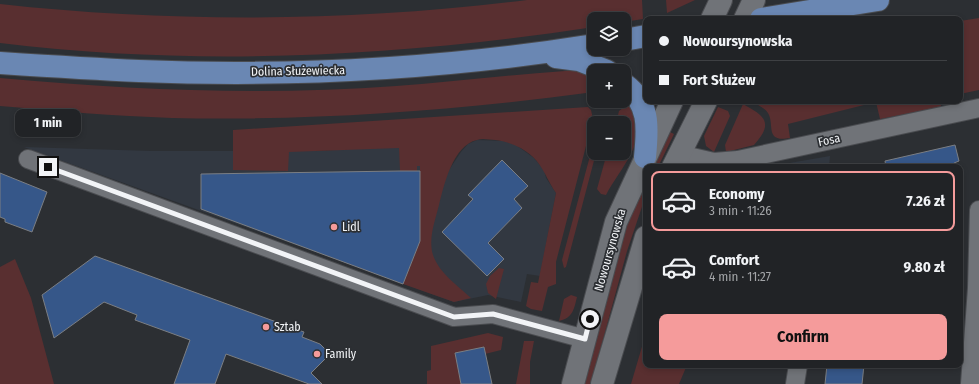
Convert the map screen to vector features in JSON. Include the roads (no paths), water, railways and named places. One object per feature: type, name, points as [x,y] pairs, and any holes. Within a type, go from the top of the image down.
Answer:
[{"type":"main road","points":[[779,16],[878,0]]},
{"type":"main road","points":[[631,39],[643,37]]},
{"type":"main road","name":"Dolina Służewiecka","points":[[0,63],[139,71],[247,72],[388,68],[533,54],[587,46]]},
{"type":"main road","points":[[533,54],[579,60],[589,64]]},
{"type":"main road","points":[[631,91],[640,100],[645,114],[648,130],[645,157]]},
{"type":"street","points":[[713,16],[721,0]]},
{"type":"street","points":[[746,16],[754,0]]},
{"type":"street","name":"Nowoursynowska","points":[[573,384],[616,222],[671,104]]},
{"type":"street","points":[[676,160],[704,104]]},
{"type":"street","name":"Fosa","points":[[676,160],[739,164],[979,108]]},
{"type":"street","points":[[28,159],[454,317],[493,314],[585,339]]},
{"type":"street","points":[[970,384],[977,288],[979,210]]},
{"type":"street","points":[[602,384],[643,247]]},
{"type":"street","points":[[795,384],[798,368]]},
{"type":"place","name":"Lidl","points":[[334,227]]},
{"type":"place","name":"Sztab","points":[[266,327]]},
{"type":"place","name":"Family","points":[[317,354]]}]
